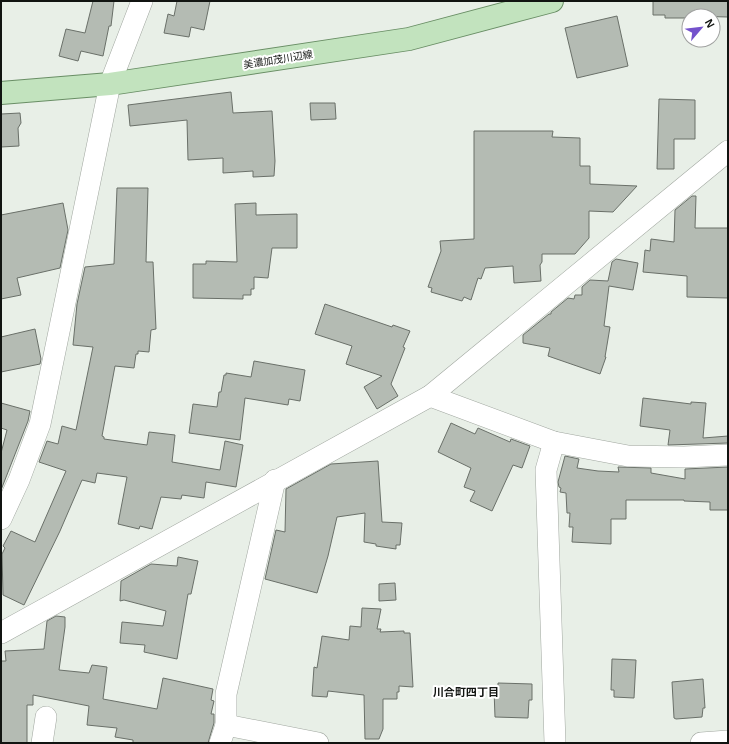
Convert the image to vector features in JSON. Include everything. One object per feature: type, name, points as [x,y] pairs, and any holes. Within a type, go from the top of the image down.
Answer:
[{"type":"main road","name":"美濃加茂川辺線","points":[[1,93],[110,84],[409,39],[552,1]]},
{"type":"street","points":[[2,513],[19,480],[40,424],[110,84],[142,1]]},
{"type":"street","points":[[1,633],[275,480],[430,396],[728,150]]},
{"type":"street","points":[[430,396],[554,442],[628,456],[684,457],[728,455]]},
{"type":"street","points":[[554,442],[546,470],[555,743]]},
{"type":"street","points":[[275,480],[226,694],[223,734],[318,743]]},
{"type":"street","points":[[42,743],[46,717]]},
{"type":"street","points":[[700,743],[728,741]]},
{"type":"building","points":[[93,1],[114,1],[111,26],[109,26],[103,56],[81,51],[78,61],[59,56],[66,29],[85,33]]},
{"type":"building","points":[[177,1],[210,1],[204,30],[191,27],[189,37],[164,33],[168,14],[174,16]]},
{"type":"building","points":[[653,1],[728,1],[728,17],[721,17],[721,8],[681,8],[681,18],[665,18],[665,15],[653,15]]},
{"type":"building","points":[[617,16],[628,66],[577,78],[565,28]]},
{"type":"building","points":[[231,92],[233,113],[272,111],[275,161],[274,176],[253,177],[253,171],[223,173],[223,158],[188,160],[187,120],[130,126],[128,105]]},
{"type":"building","points":[[659,99],[695,100],[695,139],[674,139],[674,169],[657,169]]},
{"type":"building","points":[[310,103],[335,103],[336,119],[311,120]]},
{"type":"building","points":[[20,113],[21,123],[18,128],[19,146],[1,147],[1,114]]},
{"type":"building","points":[[474,131],[553,131],[552,137],[580,138],[580,166],[590,166],[590,184],[637,186],[613,212],[589,211],[589,238],[575,254],[542,254],[542,262],[540,265],[541,281],[514,283],[513,266],[485,268],[481,279],[478,278],[471,300],[464,297],[462,301],[431,292],[432,288],[428,287],[441,251],[440,241],[474,239]]},
{"type":"building","points":[[117,188],[148,188],[146,262],[153,262],[156,329],[151,330],[149,352],[138,351],[138,354],[136,354],[134,368],[115,366],[102,436],[104,439],[147,445],[149,432],[175,435],[172,462],[220,470],[225,441],[243,445],[236,487],[206,482],[204,498],[182,495],[181,499],[161,497],[152,529],[140,526],[139,529],[118,524],[127,477],[97,473],[95,483],[82,480],[60,531],[24,605],[3,595],[2,554],[5,548],[3,546],[11,531],[35,542],[66,471],[39,462],[47,441],[58,444],[62,426],[76,430],[93,347],[73,345],[77,304],[85,267],[114,264]]},
{"type":"building","points":[[692,196],[696,196],[695,228],[728,228],[728,298],[687,297],[687,276],[643,272],[645,250],[650,251],[651,239],[674,242],[675,210]]},
{"type":"building","points":[[63,203],[68,230],[60,268],[17,278],[21,295],[1,299],[1,215]]},
{"type":"building","points":[[256,203],[256,215],[297,214],[297,248],[272,248],[268,278],[254,277],[254,289],[251,289],[251,295],[243,295],[243,299],[193,298],[193,264],[206,264],[206,261],[237,262],[235,204]]},
{"type":"building","points":[[616,259],[638,263],[633,290],[609,286],[604,326],[610,327],[606,357],[600,374],[548,356],[550,348],[523,343],[523,335],[551,314],[551,312],[568,298],[574,299],[575,295],[582,295],[582,287],[590,280],[608,281],[612,262]]},
{"type":"building","points":[[325,304],[392,327],[393,325],[410,331],[391,384],[398,396],[377,409],[364,387],[382,376],[346,364],[352,346],[315,334]]},
{"type":"building","points":[[35,329],[41,359],[40,364],[1,372],[1,337]]},
{"type":"building","points":[[254,361],[305,370],[300,401],[289,399],[288,405],[245,398],[240,440],[189,433],[193,404],[217,407],[219,392],[221,392],[224,375],[226,375],[226,373],[251,377]]},
{"type":"building","points":[[643,398],[691,404],[691,402],[706,403],[703,438],[728,436],[728,443],[668,445],[670,430],[640,426]]},
{"type":"building","points":[[1,403],[30,411],[28,421],[1,490],[1,453],[7,430],[1,428]]},
{"type":"building","points":[[451,423],[475,434],[478,428],[510,442],[511,439],[530,446],[522,468],[513,465],[492,511],[470,501],[475,491],[464,487],[471,468],[438,452]]},
{"type":"building","points":[[565,456],[579,459],[577,468],[619,472],[618,467],[651,468],[651,473],[685,479],[685,469],[728,467],[728,510],[710,510],[710,502],[684,500],[626,500],[626,519],[611,519],[611,544],[572,542],[573,527],[569,527],[570,513],[567,513],[566,493],[560,492],[561,488],[559,487],[558,482]]},
{"type":"building","points":[[378,461],[382,522],[402,523],[400,545],[396,545],[396,549],[376,546],[376,544],[364,542],[365,513],[337,517],[328,556],[317,593],[265,579],[276,530],[285,532],[286,489],[331,464]]},
{"type":"building","points":[[178,557],[198,561],[191,594],[188,594],[177,659],[144,652],[145,645],[120,643],[122,622],[163,626],[166,611],[124,600],[120,601],[121,581],[151,564],[177,566]]},
{"type":"building","points":[[395,583],[396,600],[379,601],[379,584]]},
{"type":"building","points":[[362,608],[381,609],[377,629],[381,629],[380,632],[404,631],[404,633],[410,633],[413,687],[399,686],[397,699],[383,699],[383,729],[379,739],[365,739],[364,695],[328,691],[327,697],[312,696],[314,667],[317,668],[322,636],[349,640],[350,626],[361,627]]},
{"type":"building","points":[[56,616],[65,617],[59,670],[89,673],[92,665],[107,667],[103,699],[157,709],[163,678],[213,689],[211,700],[214,701],[211,714],[214,714],[214,723],[208,743],[133,743],[133,740],[115,737],[117,728],[87,725],[89,706],[33,695],[33,705],[27,705],[27,743],[1,743],[1,661],[6,661],[5,651],[44,649],[47,621]]},
{"type":"building","points":[[612,659],[636,660],[634,698],[614,697],[614,690],[611,690]]},
{"type":"building","points":[[703,679],[705,708],[703,708],[702,717],[674,718],[672,682]]},
{"type":"building","points":[[498,683],[532,684],[532,700],[529,700],[528,718],[495,717],[494,690],[498,690]]},
{"type":"district","name":"川合町四丁目","points":[[466,692]]}]
